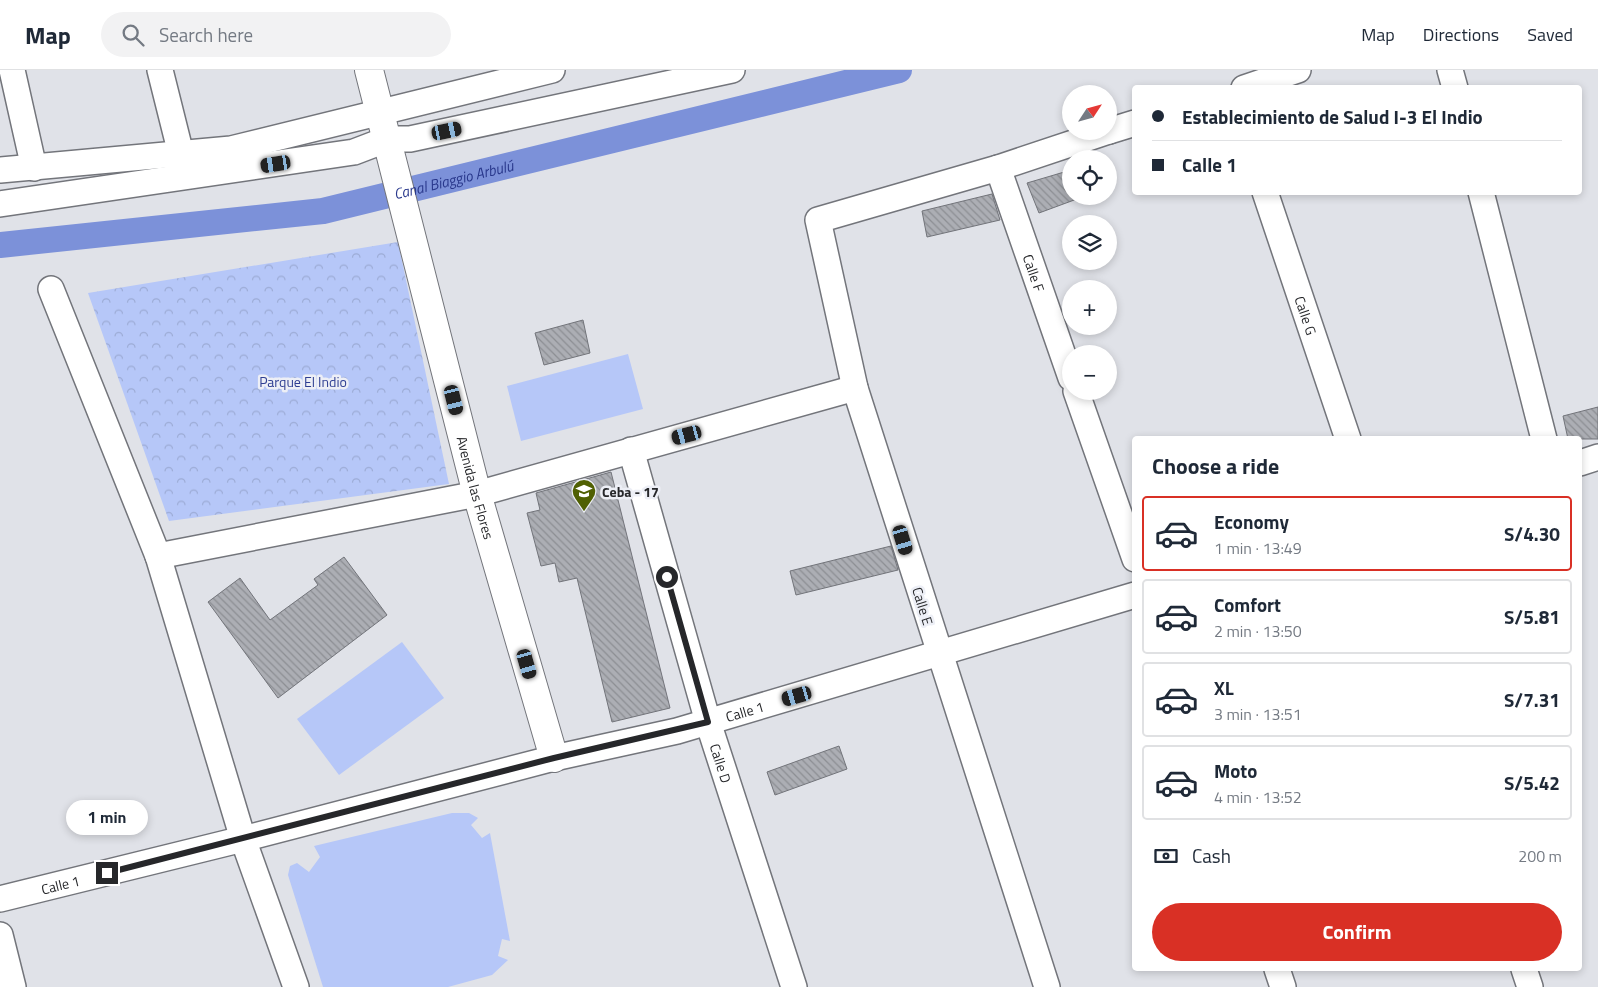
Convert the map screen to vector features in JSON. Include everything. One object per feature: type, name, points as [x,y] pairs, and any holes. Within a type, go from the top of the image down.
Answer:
[{"type":"street","points":[[12,70],[34,168]]},
{"type":"street","points":[[160,70],[181,154]]},
{"type":"street","name":"Avenida las Flores","points":[[369,70],[477,494],[554,758]]},
{"type":"street","points":[[0,170],[231,149],[552,70]]},
{"type":"street","points":[[0,204],[390,148],[410,139],[732,70]]},
{"type":"street","points":[[1253,85],[1298,70]]},
{"type":"street","points":[[1450,70],[1453,85]]},
{"type":"street","points":[[1118,128],[1132,124]]},
{"type":"street","points":[[998,168],[1082,140]]},
{"type":"street","name":"Calle E","points":[[998,168],[818,220],[855,388],[938,654],[1047,987]]},
{"type":"street","name":"Calle F","points":[[998,168],[1062,352]]},
{"type":"street","name":"Calle G","points":[[1265,195],[1347,436]]},
{"type":"street","points":[[1482,195],[1543,436]]},
{"type":"street","points":[[50,289],[158,556],[243,839],[296,987]]},
{"type":"street","points":[[158,556],[477,494],[855,388]]},
{"type":"street","points":[[1079,400],[1132,550]]},
{"type":"street","name":"Calle D","points":[[631,450],[708,722],[794,987]]},
{"type":"street","points":[[1582,461],[1598,457]]},
{"type":"street","name":"Calle 1","points":[[0,899],[243,839],[554,758],[708,722],[1132,596]]},
{"type":"street","points":[[0,935],[13,987]]},
{"type":"street","points":[[1278,971],[1283,987]]},
{"type":"street","points":[[1525,971],[1530,987]]},
{"type":"green space","name":"Parque El Indio","points":[[398,242],[449,484],[169,521],[88,293]]},
{"type":"green space","points":[[628,354],[643,409],[521,441],[507,386]]},
{"type":"green space","points":[[402,642],[444,698],[339,775],[297,719]]},
{"type":"green space","points":[[452,813],[469,813],[478,818],[471,825],[482,838],[490,833],[510,941],[502,939],[498,956],[508,960],[492,975],[448,987],[323,987],[288,875],[290,866],[297,863],[309,872],[320,857],[314,846]]},
{"type":"building","points":[[1062,173],[1062,204],[1039,213],[1027,183]]},
{"type":"building","points":[[992,194],[1000,220],[927,237],[922,211]]},
{"type":"building","points":[[583,320],[590,353],[544,365],[535,333]]},
{"type":"building","points":[[1598,407],[1598,439],[1582,439],[1582,436],[1567,436],[1563,416]]},
{"type":"building","points":[[611,472],[670,708],[612,722],[577,578],[559,582],[555,563],[541,566],[527,513],[540,510],[536,493]]},
{"type":"building","points":[[891,546],[898,570],[796,595],[790,571]]},
{"type":"building","points":[[344,557],[387,615],[278,698],[208,602],[240,578],[270,620],[318,585],[314,579]]},
{"type":"building","points":[[839,746],[847,769],[775,795],[767,772]]},
{"type":"waterway","name":"Canal Biaggio Arbulú","points":[[0,245],[323,211],[899,70]]},
{"type":"place","name":"Ceba - 17","points":[[584,512]]},
{"type":"route","points":[[107,873],[554,758],[677,731],[708,722],[667,577]]}]
